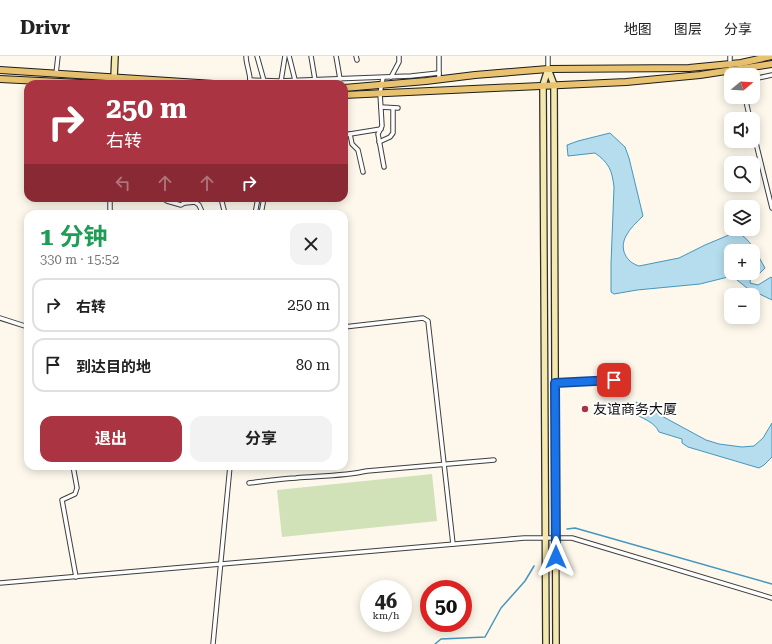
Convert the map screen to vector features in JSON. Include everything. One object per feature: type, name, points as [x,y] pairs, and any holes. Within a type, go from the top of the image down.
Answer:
[{"type":"main road","points":[[114,80],[115,56]]},
{"type":"main road","points":[[114,80],[118,67],[118,56]]},
{"type":"main road","points":[[348,95],[626,82],[730,67],[772,56]]},
{"type":"main road","points":[[756,68],[772,64]]},
{"type":"main road","points":[[348,88],[381,85],[439,76],[475,75],[548,69],[730,67]]},
{"type":"main road","points":[[548,69],[554,85],[556,644]]},
{"type":"main road","points":[[546,644],[542,85],[548,69]]},
{"type":"main road","points":[[0,70],[114,80]]},
{"type":"main road","points":[[0,79],[24,80]]},
{"type":"street","points":[[56,74],[58,56]]},
{"type":"street","points":[[246,56],[250,80]]},
{"type":"street","points":[[257,56],[264,80]]},
{"type":"street","points":[[281,80],[285,56]]},
{"type":"street","points":[[289,56],[295,80],[439,76],[439,56]]},
{"type":"street","points":[[311,56],[315,80]]},
{"type":"street","points":[[336,56],[340,79]]},
{"type":"street","points":[[391,77],[398,62],[399,56]]},
{"type":"street","points":[[548,56],[548,69]]},
{"type":"street","points":[[730,56],[730,67]]},
{"type":"street","points":[[760,78],[772,75]]},
{"type":"street","points":[[383,78],[380,93],[382,126],[378,134],[384,167]]},
{"type":"street","points":[[381,107],[398,108]]},
{"type":"street","points":[[380,142],[393,133],[393,108]]},
{"type":"street","points":[[363,172],[358,150],[352,144],[350,134],[381,129]]},
{"type":"street","points":[[757,148],[772,208]]},
{"type":"street","points":[[170,202],[181,205],[184,203],[195,202],[200,205],[202,210]]},
{"type":"street","points":[[0,318],[24,326]]},
{"type":"street","points":[[348,327],[423,318],[428,320],[453,544]]},
{"type":"street","points":[[555,383],[628,379]]},
{"type":"street","points":[[249,483],[494,460]]},
{"type":"street","points":[[74,470],[77,488],[75,494],[62,500],[76,577]]},
{"type":"street","points":[[213,644],[230,470]]},
{"type":"street","points":[[0,584],[524,538],[572,538],[772,598]]},
{"type":"green space","points":[[432,474],[437,521],[282,537],[277,490]]},
{"type":"water","points":[[610,133],[625,147],[643,216],[626,236],[623,246],[627,258],[634,264],[639,266],[679,258],[726,236],[743,236],[750,244],[724,244],[724,278],[700,284],[637,290],[614,294],[611,292],[614,187],[612,176],[607,164],[595,153],[568,156],[567,145]]},
{"type":"water","points":[[760,260],[765,268],[760,273]]},
{"type":"water","points":[[771,277],[772,300],[760,294],[760,288],[747,288],[737,280],[750,280],[750,283],[758,285]]},
{"type":"water","points":[[636,402],[706,440],[719,444],[742,447],[754,446],[763,438],[772,423],[772,457],[759,468],[688,447],[682,443],[682,439],[659,432],[653,424],[637,415]]},
{"type":"waterway","points":[[567,529],[575,528],[772,584]]},
{"type":"waterway","points":[[435,644],[441,639],[485,637],[501,608],[525,581],[534,566]]},
{"type":"place","name":"友谊商务大厦","points":[[585,409]]},
{"type":"route","points":[[556,557],[555,383],[614,380]]}]
